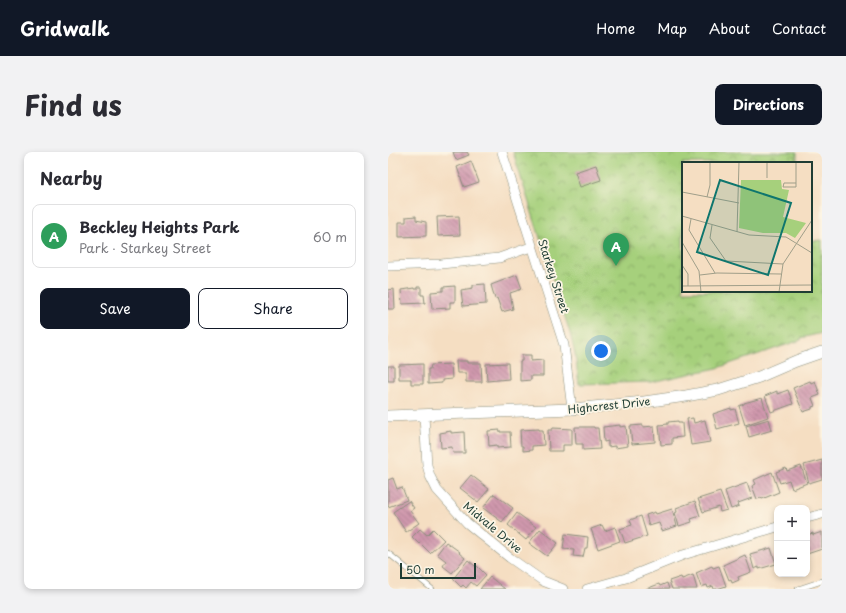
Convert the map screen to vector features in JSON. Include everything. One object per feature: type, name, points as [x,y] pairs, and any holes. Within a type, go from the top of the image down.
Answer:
[{"type":"street","name":"Starkey Street","points":[[502,152],[531,247],[564,345],[572,409]]},
{"type":"street","points":[[388,266],[441,264],[499,258],[531,247]]},
{"type":"street","name":"Highcrest Drive","points":[[388,416],[424,416],[572,409],[644,402],[686,396],[718,390],[759,377],[796,361],[822,352]]},
{"type":"street","name":"Midvale Drive","points":[[424,416],[427,465],[430,476],[437,490],[467,523],[510,558],[543,581],[563,589]]},
{"type":"street","points":[[810,517],[822,514]]},
{"type":"street","points":[[587,589],[626,578],[698,550],[774,528]]},
{"type":"lane","points":[[388,553],[432,589]]},
{"type":"lane","points":[[798,589],[822,581]]},
{"type":"green space","points":[[513,152],[797,152],[797,162],[682,162],[682,292],[812,292],[812,241],[822,240],[822,333],[801,338],[801,340],[717,368],[651,382],[579,384],[575,354],[570,333]]},
{"type":"building","points":[[453,152],[467,152],[469,155],[456,160]]},
{"type":"building","points":[[471,161],[479,182],[464,187],[457,167]]},
{"type":"building","points":[[596,165],[601,180],[580,187],[575,172]]},
{"type":"building","points":[[416,216],[416,220],[426,222],[426,236],[399,237],[399,222],[406,222],[406,217]]},
{"type":"building","points":[[459,216],[460,235],[438,236],[437,217]]},
{"type":"building","points":[[517,275],[522,289],[510,293],[513,309],[502,312],[497,298],[495,299],[491,285]]},
{"type":"building","points":[[485,284],[486,304],[463,306],[461,290],[473,288],[473,285]]},
{"type":"building","points":[[455,286],[455,302],[450,302],[450,308],[432,309],[431,292],[443,291],[443,287]]},
{"type":"building","points":[[417,287],[421,287],[421,295],[424,295],[425,303],[402,304],[401,290],[417,289]]},
{"type":"building","points":[[394,289],[395,309],[388,309],[388,290]]},
{"type":"building","points":[[522,355],[531,355],[531,361],[543,360],[543,376],[531,376],[531,380],[520,381],[520,361],[522,361]]},
{"type":"building","points":[[456,361],[481,363],[482,382],[466,382],[466,373],[457,373]]},
{"type":"building","points":[[508,363],[509,379],[487,381],[486,364]]},
{"type":"building","points":[[423,364],[423,384],[411,384],[411,379],[399,379],[399,365]]},
{"type":"building","points":[[451,364],[452,379],[442,380],[442,383],[428,384],[428,369],[430,369],[431,365]]},
{"type":"building","points":[[388,366],[394,366],[394,381],[388,381]]},
{"type":"building","points":[[810,381],[811,383],[815,381],[820,395],[812,398],[815,406],[812,407],[812,409],[803,412],[793,388]]},
{"type":"building","points":[[788,390],[793,404],[771,412],[765,396],[777,391],[777,394]]},
{"type":"building","points":[[762,398],[768,417],[745,425],[739,406]]},
{"type":"building","points":[[731,408],[731,410],[735,409],[739,423],[717,429],[713,414]]},
{"type":"building","points":[[693,418],[694,423],[705,420],[710,442],[691,445],[687,419]]},
{"type":"building","points":[[769,419],[772,430],[749,437],[746,426]]},
{"type":"building","points":[[678,421],[678,423],[682,423],[683,437],[672,438],[672,444],[661,445],[659,425]]},
{"type":"building","points":[[620,425],[620,427],[626,426],[628,446],[615,448],[615,446],[608,447],[608,441],[604,442],[603,427]]},
{"type":"building","points":[[643,425],[643,427],[654,426],[655,442],[632,444],[630,426]]},
{"type":"building","points":[[575,427],[598,428],[600,449],[583,450],[583,444],[576,444]]},
{"type":"building","points":[[553,428],[572,429],[572,445],[563,445],[563,451],[549,451],[548,430],[552,430]]},
{"type":"building","points":[[500,430],[500,432],[510,432],[511,447],[497,448],[497,445],[489,446],[488,431]]},
{"type":"building","points":[[520,430],[543,430],[544,445],[532,446],[532,450],[523,451],[523,446],[521,446]]},
{"type":"building","points":[[451,431],[451,433],[464,432],[465,453],[453,453],[452,447],[441,448],[440,433]]},
{"type":"building","points":[[822,460],[822,479],[809,483],[804,465]]},
{"type":"building","points":[[801,466],[807,483],[792,489],[789,480],[780,483],[776,472],[786,468],[787,471]]},
{"type":"building","points":[[772,472],[779,492],[762,499],[757,499],[752,486],[756,484],[754,480]]},
{"type":"building","points":[[471,475],[489,489],[478,502],[460,488]]},
{"type":"building","points":[[393,478],[397,489],[402,487],[407,500],[388,507],[388,480]]},
{"type":"building","points":[[747,483],[752,498],[738,503],[739,506],[731,509],[725,491]]},
{"type":"building","points":[[720,492],[727,510],[720,512],[719,507],[703,512],[698,499]]},
{"type":"building","points":[[494,494],[513,508],[502,522],[483,508]]},
{"type":"building","points":[[409,501],[414,508],[410,511],[419,523],[406,532],[393,512]]},
{"type":"building","points":[[695,501],[700,516],[691,519],[692,522],[679,526],[675,513],[677,512],[676,508]]},
{"type":"building","points":[[672,509],[677,526],[662,531],[659,523],[649,526],[646,515],[655,512],[656,514]]},
{"type":"building","points":[[517,513],[536,527],[526,540],[508,525]]},
{"type":"building","points":[[641,516],[647,536],[625,543],[620,529],[632,525],[630,520]]},
{"type":"building","points":[[602,525],[605,531],[615,527],[620,541],[598,549],[591,529]]},
{"type":"building","points":[[420,529],[427,535],[433,529],[444,540],[430,553],[412,537]]},
{"type":"building","points":[[540,529],[558,543],[547,556],[529,543]]},
{"type":"building","points":[[822,532],[822,549],[810,553],[810,534],[813,533],[813,535]]},
{"type":"building","points":[[565,534],[588,537],[587,548],[585,548],[583,557],[573,556],[574,550],[563,549]]},
{"type":"building","points":[[446,542],[460,552],[459,553],[465,558],[452,573],[443,566],[446,561],[437,554]]},
{"type":"building","points":[[771,548],[774,558],[774,565],[754,569],[750,554]]},
{"type":"building","points":[[745,555],[751,572],[738,577],[739,580],[732,583],[731,579],[729,580],[723,565]]},
{"type":"building","points":[[468,560],[475,566],[476,565],[486,575],[476,586],[471,582],[466,588],[463,585],[461,587],[453,579]]},
{"type":"building","points":[[712,566],[713,568],[719,566],[726,586],[717,589],[714,589],[713,586],[708,588],[707,585],[701,587],[696,573]]},
{"type":"building","points":[[693,575],[697,589],[672,589],[669,581],[681,577],[682,579]]},
{"type":"building","points":[[490,577],[505,589],[480,589]]},
{"type":"building","points":[[667,583],[669,589],[646,589],[659,584],[660,586]]},
{"type":"place","name":"Beckley Heights Park","points":[[616,266]]}]
